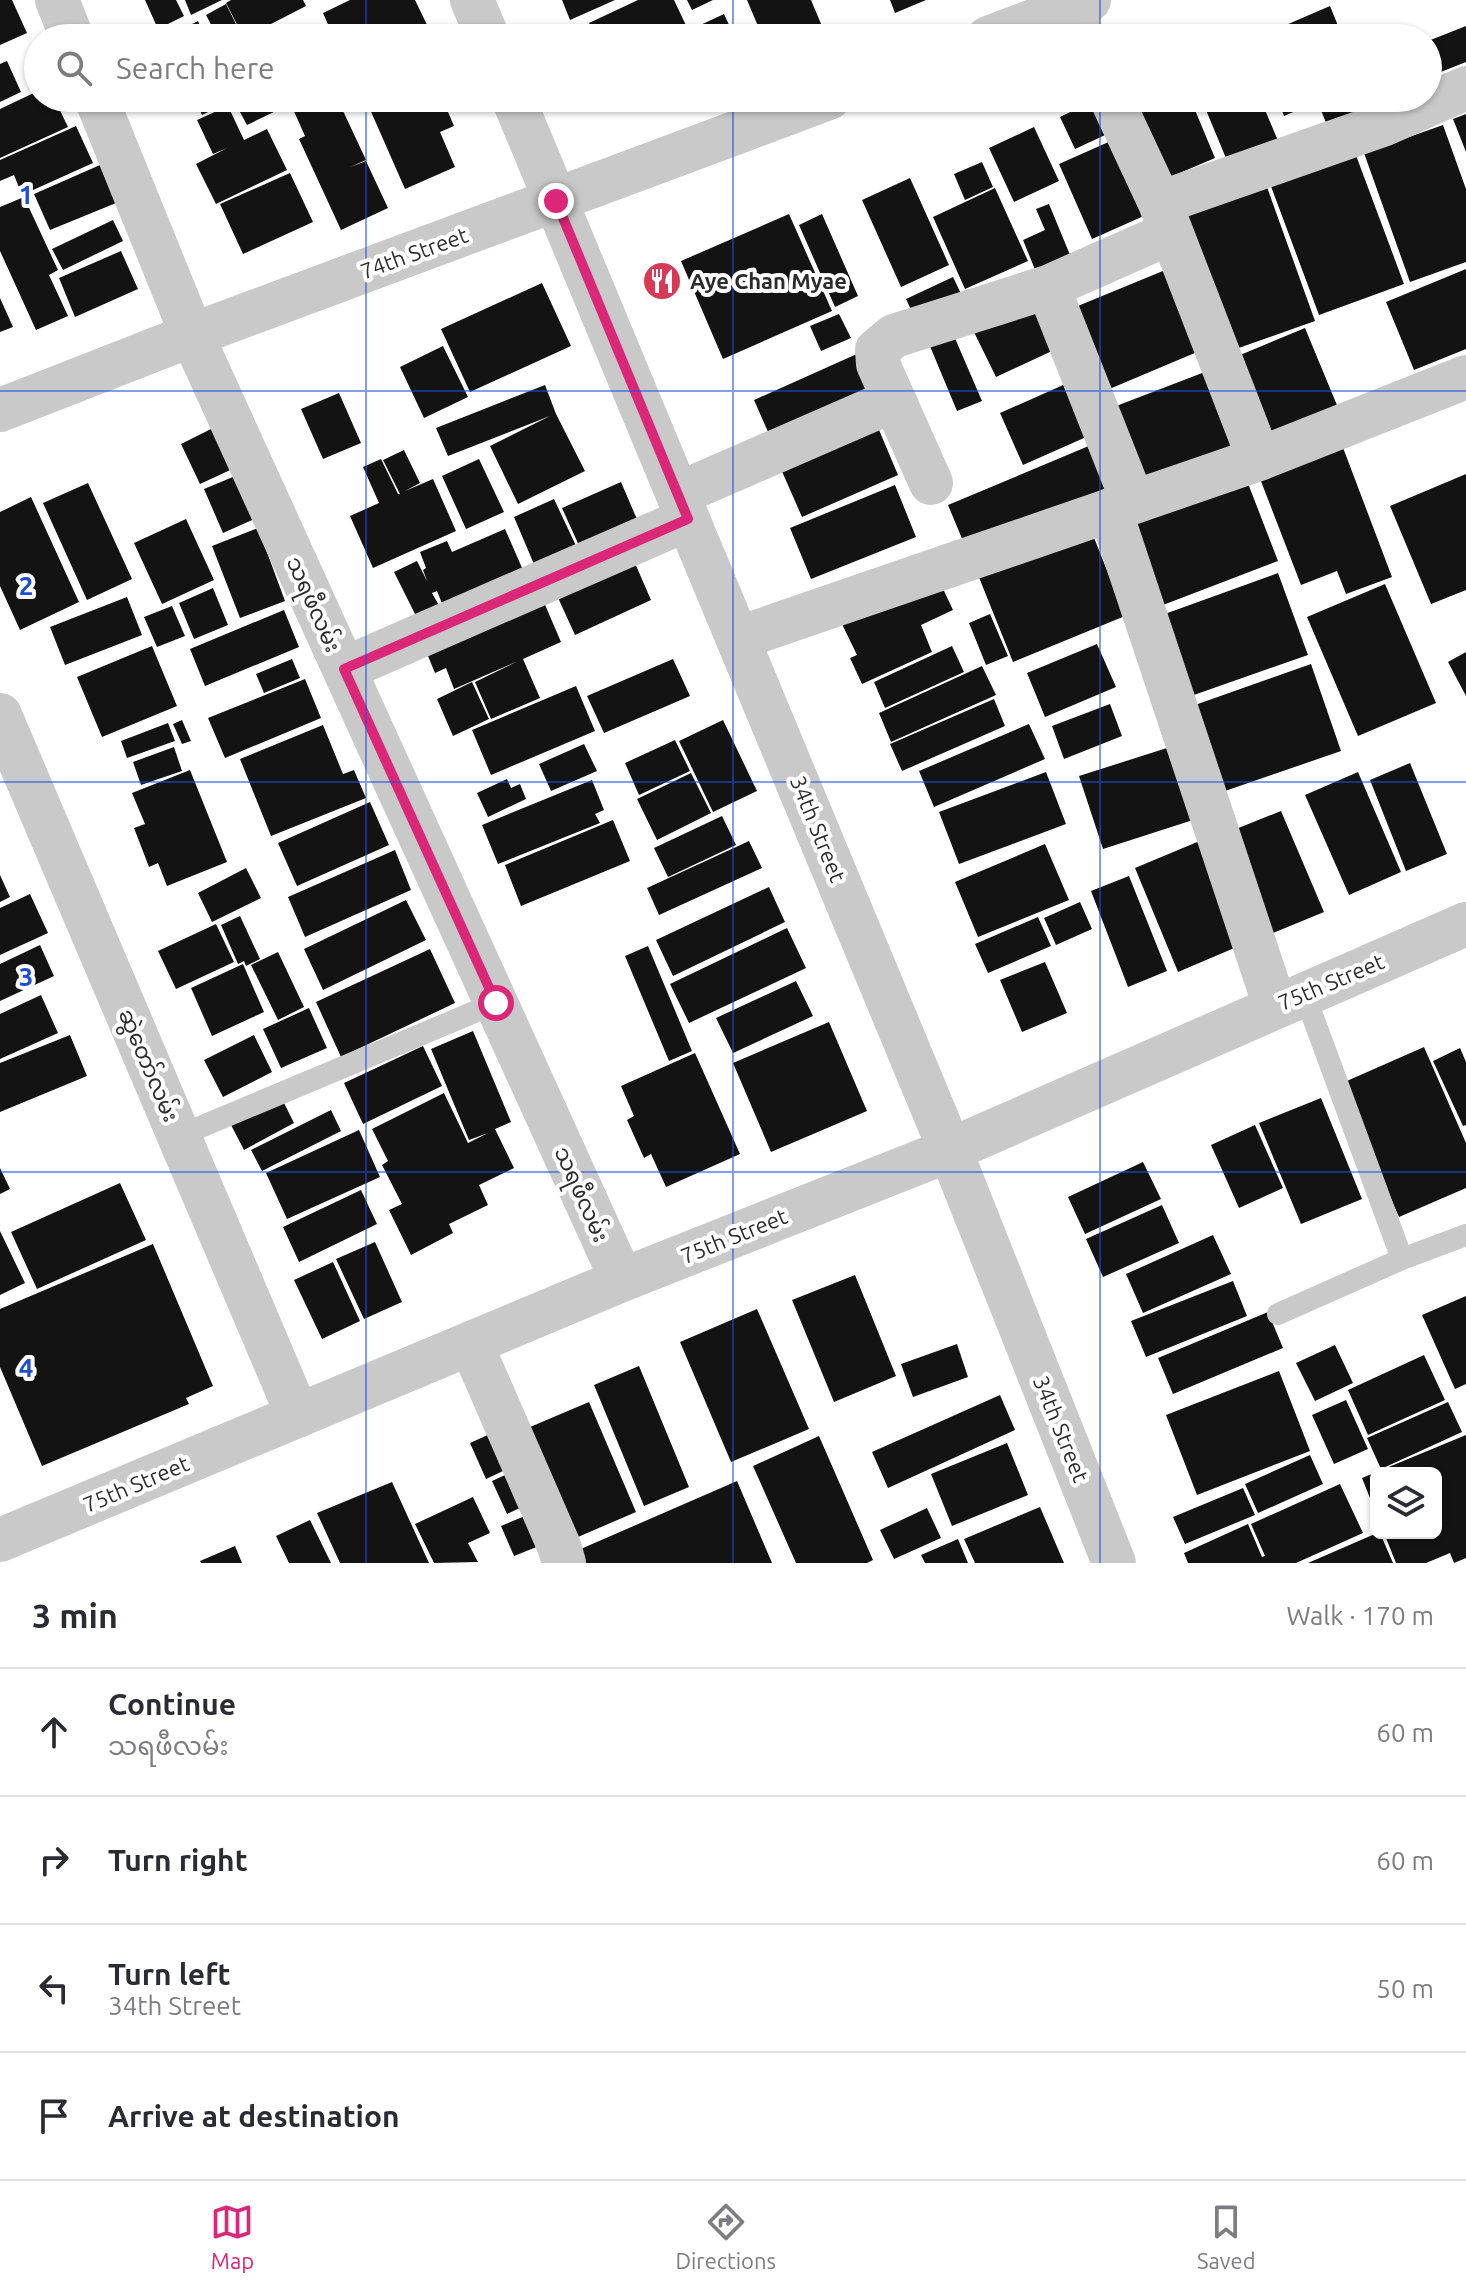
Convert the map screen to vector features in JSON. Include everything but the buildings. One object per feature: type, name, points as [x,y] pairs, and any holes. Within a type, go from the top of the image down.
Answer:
[{"type":"street","points":[[57,0],[66,24]]},
{"type":"street","points":[[472,0],[482,24]]},
{"type":"street","points":[[1044,24],[1080,15]]},
{"type":"street","points":[[1442,99],[1466,88]]},
{"type":"street","name":"သရဖီလမ်း","points":[[102,112],[192,335],[622,1280]]},
{"type":"street","name":"34th Street","points":[[519,112],[950,1150],[1114,1563]]},
{"type":"street","name":"74th Street","points":[[0,410],[192,335],[792,112]]},
{"type":"street","points":[[1117,112],[1165,218],[1259,459]]},
{"type":"street","points":[[931,483],[878,364],[877,350],[894,336],[1048,287],[1165,218],[1412,112]]},
{"type":"street","points":[[1048,287],[1289,1000]]},
{"type":"street","points":[[739,638],[1259,459],[1466,377]]},
{"type":"street","points":[[344,669],[683,506],[894,400]]},
{"type":"street","name":"ဆွဲတော်လမ်း","points":[[0,715],[298,1416]]},
{"type":"street","name":"75th Street","points":[[0,1540],[622,1280],[950,1150],[1466,924]]},
{"type":"street","points":[[471,1344],[564,1563]]},
{"type":"lane","points":[[1289,1000],[1402,1259]]},
{"type":"lane","points":[[179,1136],[496,1003]]},
{"type":"lane","points":[[1278,1314],[1402,1259],[1466,1235]]},
{"type":"place","name":"Aye Chan Myae","points":[[662,281]]},
{"type":"route","points":[[496,1003],[344,669],[688,519],[556,201]]}]
